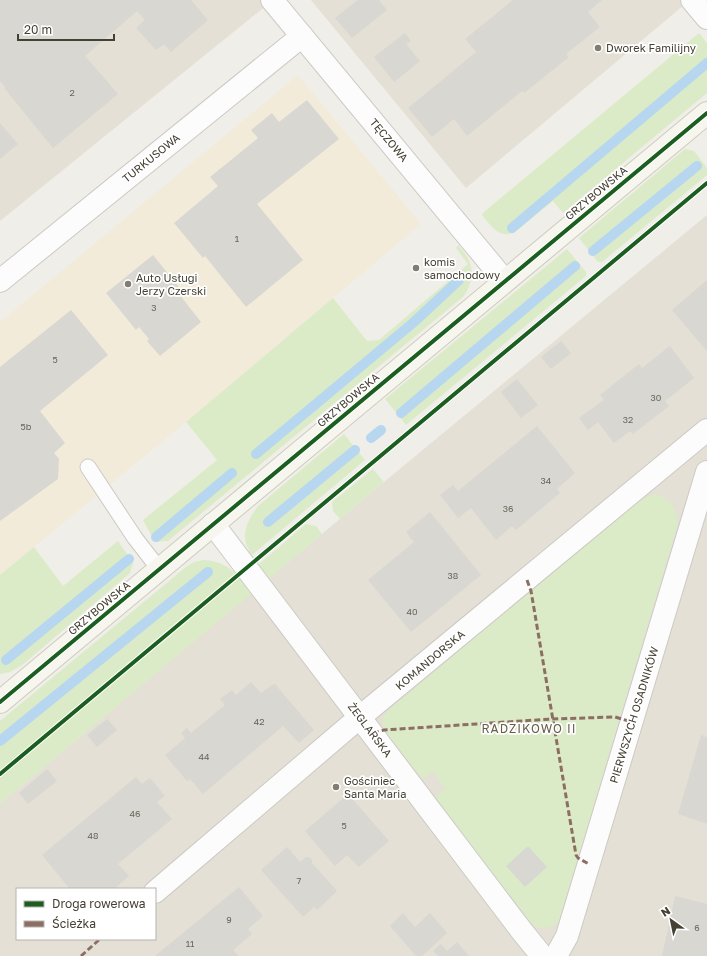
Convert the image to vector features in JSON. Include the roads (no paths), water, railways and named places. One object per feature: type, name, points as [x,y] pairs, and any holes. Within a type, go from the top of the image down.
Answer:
[{"type":"street","name":"TĘCZOWA","points":[[272,0],[505,281]]},
{"type":"street","points":[[692,0],[707,18]]},
{"type":"street","name":"TURKUSOWA","points":[[0,281],[302,36]]},
{"type":"street","name":"GRZYBOWSKA","points":[[0,702],[707,113]]},
{"type":"street","name":"KOMANDORSKA","points":[[156,891],[360,717],[707,430]]},
{"type":"street","name":"PIERWSZYCH OSADNIKÓW","points":[[556,956],[567,936],[707,472]]},
{"type":"street","name":"ŻEGLARSKA","points":[[213,524],[542,956]]},
{"type":"lane","points":[[88,467],[135,538],[159,569]]},
{"type":"waterway","points":[[512,228],[707,63]]},
{"type":"waterway","points":[[593,251],[697,166]]},
{"type":"waterway","points":[[401,413],[575,266]]},
{"type":"waterway","points":[[256,454],[414,322],[459,280]]},
{"type":"waterway","points":[[371,438],[381,430]]},
{"type":"waterway","points":[[268,522],[355,450]]},
{"type":"waterway","points":[[156,537],[232,473]]},
{"type":"waterway","points":[[6,660],[129,559]]},
{"type":"waterway","points":[[0,741],[208,572]]},
{"type":"place","name":"Dworek Familijny","points":[[598,48]]},
{"type":"place","name":"komis samochodowy","points":[[416,268]]},
{"type":"place","name":"Auto Usługi Jerzy Czerski","points":[[128,284]]},
{"type":"place","name":"Gościniec Santa Maria","points":[[336,787]]},
{"type":"district","name":"RADZIKOWO II","points":[[529,729]]}]
